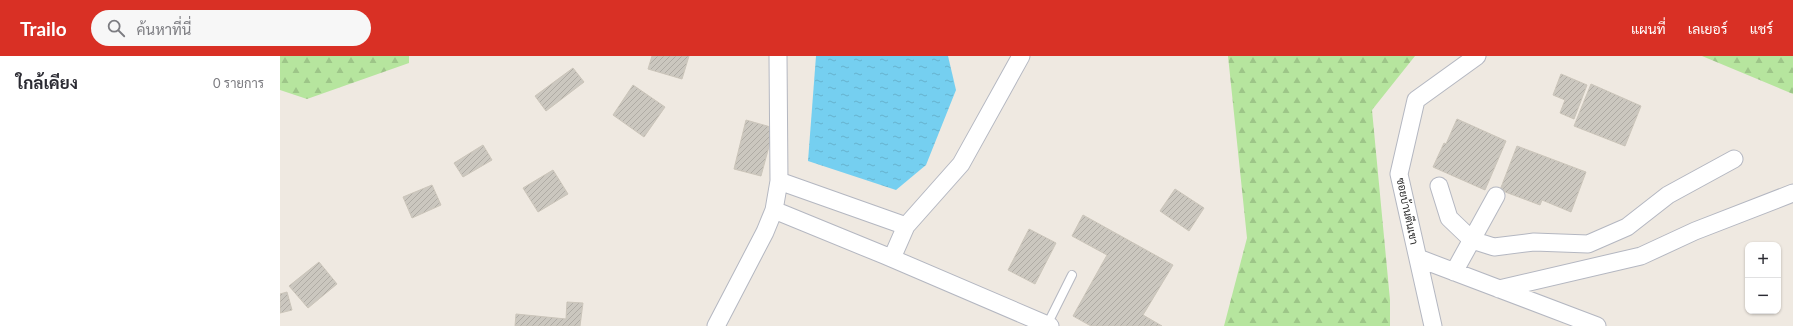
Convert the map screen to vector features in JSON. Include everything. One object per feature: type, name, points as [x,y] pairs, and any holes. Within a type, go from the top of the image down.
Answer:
[{"type":"street","points":[[716,326],[765,232],[774,210],[779,181],[778,56]]},
{"type":"street","points":[[892,258],[906,226],[961,164],[1021,56]]},
{"type":"street","name":"ซอยบ้านตีนเขา","points":[[1433,326],[1399,174],[1416,100],[1477,56]]},
{"type":"street","points":[[1439,186],[1449,218],[1472,240],[1494,247],[1534,242],[1588,244],[1627,226],[1668,195],[1734,159]]},
{"type":"street","points":[[779,181],[906,226]]},
{"type":"street","points":[[1499,289],[1641,256],[1695,231],[1793,193]]},
{"type":"street","points":[[1454,272],[1496,196]]},
{"type":"street","points":[[774,210],[892,258],[1049,325]]},
{"type":"street","points":[[1418,258],[1597,326]]},
{"type":"lane","points":[[1049,325],[1072,276]]},
{"type":"green space","points":[[280,56],[409,56],[409,63],[307,99],[280,90]]},
{"type":"green space","points":[[1228,56],[1415,56],[1372,110],[1390,300],[1390,326],[1224,326],[1247,238]]},
{"type":"green space","points":[[1702,56],[1793,56],[1793,94]]},
{"type":"water","points":[[816,56],[948,56],[956,90],[926,165],[896,190],[808,161]]},
{"type":"building","points":[[652,56],[689,56],[682,79],[648,69]]},
{"type":"building","points":[[573,68],[584,82],[546,111],[535,96]]},
{"type":"building","points":[[1561,74],[1587,85],[1574,119],[1560,113],[1565,100],[1553,95]]},
{"type":"building","points":[[1591,84],[1641,106],[1625,146],[1574,126]]},
{"type":"building","points":[[633,85],[665,107],[644,137],[613,115]]},
{"type":"building","points":[[1457,119],[1506,141],[1485,190],[1433,167],[1444,143],[1446,144]]},
{"type":"building","points":[[746,120],[774,128],[761,176],[734,169]]},
{"type":"building","points":[[483,145],[492,160],[463,177],[454,163]]},
{"type":"building","points":[[1517,146],[1586,172],[1571,212],[1542,200],[1540,205],[1500,190]]},
{"type":"building","points":[[553,170],[568,194],[538,212],[523,188]]},
{"type":"building","points":[[432,185],[441,205],[412,218],[403,197]]},
{"type":"building","points":[[1175,189],[1204,208],[1189,231],[1160,211]]},
{"type":"building","points":[[1083,215],[1173,265],[1143,315],[1162,326],[1091,326],[1073,316],[1107,255],[1072,236]]},
{"type":"building","points":[[1029,229],[1056,243],[1035,284],[1008,270]]},
{"type":"building","points":[[319,262],[337,284],[308,308],[289,286]]},
{"type":"building","points":[[287,292],[292,310],[280,313],[280,294]]},
{"type":"building","points":[[567,302],[583,303],[580,326],[515,326],[516,314],[566,319]]}]
